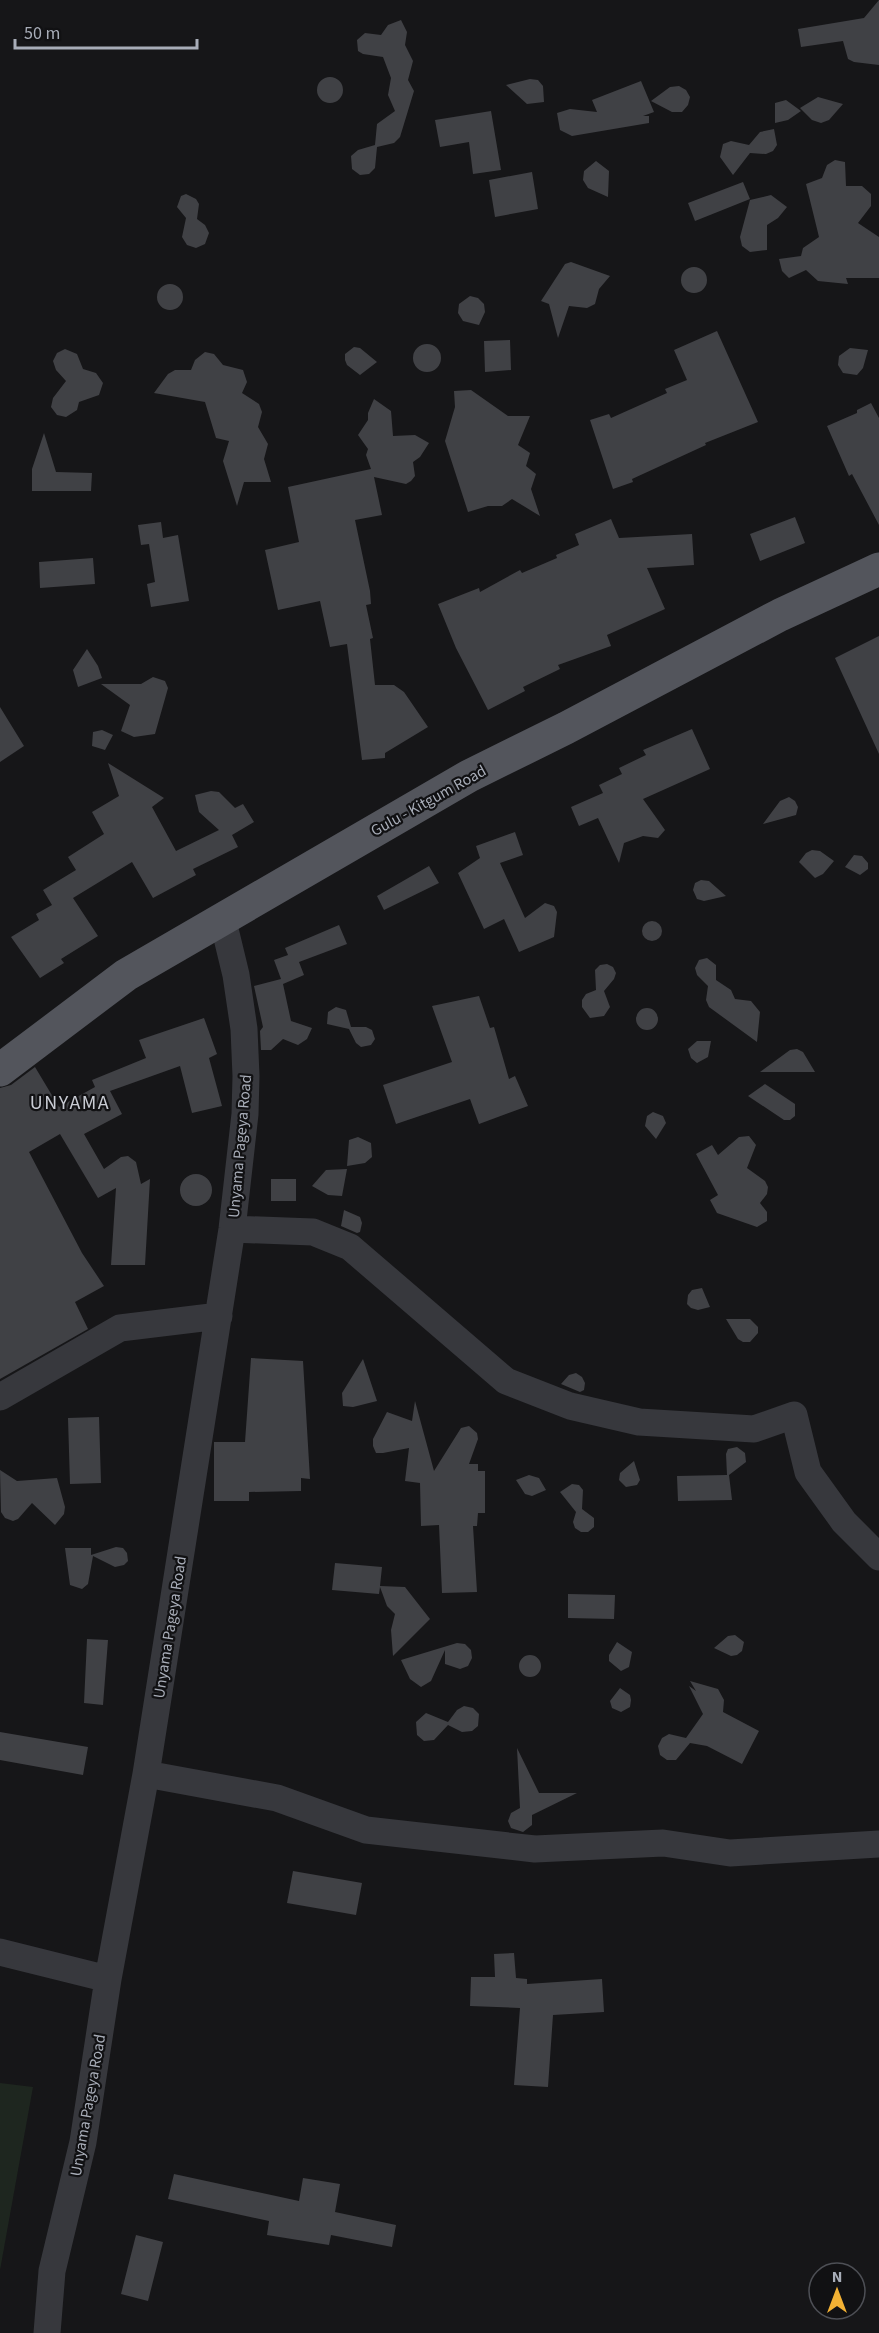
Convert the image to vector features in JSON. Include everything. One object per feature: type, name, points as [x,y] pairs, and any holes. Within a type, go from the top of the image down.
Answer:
[{"type":"main road","name":"Gulu - Kitgum Road","points":[[0,1070],[126,975],[172,950],[222,917],[469,776],[566,728],[780,615],[879,569]]},
{"type":"street","name":"Unyama Pageya Road","points":[[47,2333],[52,2271],[83,2142],[108,1979],[146,1774],[232,1229],[245,1114],[246,1076],[244,1029],[236,975],[222,917]]},
{"type":"street","points":[[232,1229],[313,1232],[350,1247],[506,1381],[570,1406],[639,1422],[754,1429],[794,1415],[808,1472],[843,1522],[879,1557]]},
{"type":"street","points":[[0,1397],[120,1328],[219,1316]]},
{"type":"street","points":[[146,1774],[277,1798],[366,1830],[535,1849],[663,1843],[730,1853],[879,1844]]},
{"type":"street","points":[[0,1952],[108,1979]]},
{"type":"shaded area","points":[[0,2083],[33,2087],[0,2270]]},
{"type":"building","points":[[879,0],[879,65],[854,62],[848,59],[843,41],[801,47],[798,29],[864,18]]},
{"type":"building","points":[[401,20],[407,32],[405,45],[413,61],[408,80],[414,91],[400,137],[394,143],[377,147],[375,168],[369,174],[360,175],[352,169],[351,156],[358,150],[375,145],[377,124],[395,111],[388,95],[391,78],[383,57],[358,51],[357,40],[365,33],[381,35],[388,25]]},
{"type":"building","points":[[330,77],[339,81],[343,90],[339,99],[330,103],[321,99],[317,90],[321,81]]},
{"type":"building","points":[[530,79],[538,80],[543,86],[544,102],[527,104],[506,85]]},
{"type":"building","points":[[641,81],[654,112],[643,116],[649,116],[649,123],[572,136],[560,130],[557,113],[570,109],[597,112],[592,100]]},
{"type":"building","points":[[679,86],[686,90],[690,97],[688,105],[682,112],[672,112],[651,101],[670,87]]},
{"type":"building","points":[[818,97],[843,104],[829,120],[821,123],[812,120],[800,108]]},
{"type":"building","points":[[786,100],[801,111],[788,120],[775,123],[775,103]]},
{"type":"building","points":[[491,111],[501,170],[473,174],[469,142],[440,147],[435,120]]},
{"type":"building","points":[[774,129],[777,145],[773,151],[766,154],[750,153],[733,175],[720,157],[723,144],[731,141],[749,145],[760,132]]},
{"type":"building","points":[[835,160],[845,162],[846,186],[862,186],[871,194],[871,206],[858,223],[879,237],[879,278],[846,278],[848,284],[818,281],[806,270],[789,278],[782,271],[779,259],[801,256],[803,248],[819,237],[806,184],[822,178],[827,165]]},
{"type":"building","points":[[596,161],[609,171],[608,197],[588,188],[583,180],[584,171]]},
{"type":"building","points":[[532,172],[538,209],[495,217],[489,180]]},
{"type":"building","points":[[743,182],[750,199],[695,221],[688,203]]},
{"type":"building","points":[[186,194],[196,199],[199,204],[197,219],[205,225],[209,233],[205,244],[196,248],[187,245],[182,237],[186,218],[177,207],[181,196]]},
{"type":"building","points":[[771,195],[787,207],[778,218],[767,225],[767,250],[750,252],[742,246],[740,237],[750,200]]},
{"type":"building","points":[[571,262],[610,276],[599,289],[595,304],[587,308],[569,306],[558,338],[549,304],[541,301],[565,264]]},
{"type":"building","points":[[694,267],[703,271],[707,280],[703,289],[694,293],[685,289],[681,280],[685,271]]},
{"type":"building","points":[[170,284],[179,288],[183,297],[179,306],[170,310],[161,306],[157,297],[161,288]]},
{"type":"building","points":[[470,296],[478,298],[484,304],[485,312],[479,325],[463,321],[458,313],[459,304]]},
{"type":"building","points":[[717,331],[758,422],[705,443],[706,445],[632,479],[633,482],[613,489],[590,420],[609,414],[611,418],[667,393],[665,389],[687,380],[674,350]]},
{"type":"building","points":[[510,340],[511,370],[485,372],[484,341]]},
{"type":"building","points":[[427,344],[437,348],[441,358],[437,368],[427,372],[417,368],[413,358],[417,348]]},
{"type":"building","points":[[354,347],[360,348],[377,362],[360,375],[347,365],[345,360],[345,354]]},
{"type":"building","points":[[850,348],[868,350],[863,368],[857,375],[843,373],[838,365],[839,356]]},
{"type":"building","points":[[65,349],[77,354],[83,369],[96,373],[103,383],[99,395],[79,402],[77,410],[66,417],[57,415],[51,407],[53,398],[66,381],[56,370],[53,361],[57,353]]},
{"type":"building","points":[[205,352],[214,354],[223,365],[243,370],[247,382],[242,393],[259,404],[262,412],[258,427],[268,444],[264,459],[271,482],[244,482],[237,506],[223,461],[229,441],[216,438],[205,402],[154,393],[168,374],[175,370],[191,370],[195,360]]},
{"type":"building","points":[[471,390],[508,416],[530,416],[518,445],[530,453],[526,466],[536,474],[531,489],[540,516],[512,499],[502,506],[488,506],[468,512],[445,441],[455,407],[454,391]]},
{"type":"building","points":[[374,399],[391,411],[393,436],[415,435],[429,443],[420,457],[413,462],[415,476],[411,481],[406,484],[374,477],[382,515],[355,520],[370,591],[371,604],[366,605],[373,638],[370,639],[375,685],[394,685],[404,692],[428,727],[385,753],[385,758],[362,760],[347,644],[330,647],[320,601],[278,610],[265,550],[299,542],[288,487],[371,469],[366,455],[368,449],[358,435],[368,420],[368,413]]},
{"type":"building","points":[[871,403],[879,418],[879,525],[852,474],[849,476],[827,426],[857,413],[857,410]]},
{"type":"building","points":[[44,433],[56,472],[92,473],[91,491],[32,491],[32,469]]},
{"type":"building","points":[[795,517],[805,543],[760,561],[750,534]]},
{"type":"building","points":[[611,519],[619,538],[692,534],[694,565],[647,568],[665,609],[607,635],[611,646],[558,665],[560,669],[523,687],[525,691],[488,710],[456,648],[438,604],[479,588],[480,592],[520,570],[522,573],[557,558],[556,555],[579,545],[575,534]]},
{"type":"building","points":[[161,522],[163,538],[178,535],[189,601],[151,607],[147,584],[155,582],[149,544],[141,545],[138,525]]},
{"type":"building","points":[[93,558],[95,584],[40,588],[39,562]]},
{"type":"building","points":[[879,636],[879,754],[835,658]]},
{"type":"building","points":[[87,649],[98,666],[102,678],[78,687],[73,670]]},
{"type":"building","points":[[153,677],[165,681],[168,688],[155,734],[134,737],[121,731],[130,705],[101,684],[141,684]]},
{"type":"building","points":[[0,707],[24,746],[0,762]]},
{"type":"building","points":[[692,729],[710,769],[643,799],[665,830],[658,838],[643,836],[624,843],[619,863],[598,818],[579,826],[571,807],[603,793],[599,785],[622,774],[619,768],[646,755],[643,750]]},
{"type":"building","points":[[102,730],[113,735],[105,750],[92,746],[93,732]]},
{"type":"building","points":[[108,763],[164,798],[152,807],[176,851],[219,830],[199,812],[195,795],[211,791],[219,792],[235,808],[243,804],[254,822],[232,835],[238,847],[193,869],[196,875],[153,898],[132,862],[73,898],[98,936],[61,959],[64,963],[40,978],[11,937],[39,920],[36,914],[52,905],[43,890],[76,870],[68,857],[104,834],[92,812],[119,796]]},
{"type":"building","points":[[789,797],[798,807],[796,815],[763,824],[780,801]]},
{"type":"building","points":[[515,832],[523,855],[500,863],[525,918],[545,903],[554,906],[557,912],[554,937],[519,952],[504,919],[484,929],[458,873],[480,858],[476,846]]},
{"type":"building","points":[[812,850],[820,851],[834,861],[823,874],[815,878],[799,862],[806,853]]},
{"type":"building","points":[[854,855],[862,856],[868,863],[868,869],[860,875],[845,867]]},
{"type":"building","points":[[429,866],[439,883],[384,910],[377,896]]},
{"type":"building","points":[[701,880],[709,881],[726,896],[704,901],[697,899],[693,890],[695,883]]},
{"type":"building","points":[[648,921],[656,921],[662,927],[662,935],[656,941],[648,941],[642,935],[642,927]]},
{"type":"building","points":[[339,925],[347,944],[299,962],[304,975],[283,984],[291,1021],[312,1028],[307,1039],[298,1045],[283,1039],[271,1050],[261,1050],[260,1031],[263,1027],[254,986],[281,979],[274,960],[288,955],[285,948]]},
{"type":"building","points":[[707,958],[716,965],[716,980],[731,990],[735,999],[751,1001],[760,1012],[757,1042],[709,1007],[706,1000],[708,986],[697,975],[695,968],[699,960]]},
{"type":"building","points":[[607,964],[613,967],[616,973],[604,991],[610,1007],[604,1016],[590,1018],[582,1007],[582,1000],[586,994],[596,990],[595,970],[600,965]]},
{"type":"building","points":[[479,996],[490,1028],[494,1027],[509,1079],[515,1076],[528,1106],[479,1124],[470,1099],[396,1124],[383,1085],[452,1062],[432,1006]]},
{"type":"building","points":[[336,1007],[346,1010],[351,1027],[366,1027],[372,1030],[375,1039],[371,1045],[361,1047],[356,1043],[349,1029],[327,1024],[328,1012]]},
{"type":"building","points":[[647,1008],[655,1011],[658,1019],[655,1027],[647,1030],[639,1027],[636,1019],[639,1011]]},
{"type":"building","points":[[204,1018],[217,1054],[209,1058],[222,1106],[192,1113],[180,1066],[110,1091],[122,1114],[84,1134],[104,1169],[121,1157],[128,1156],[136,1162],[141,1184],[150,1179],[145,1265],[111,1265],[116,1188],[98,1198],[60,1134],[29,1152],[82,1253],[104,1286],[75,1302],[88,1329],[0,1379],[0,1088],[11,1085],[35,1067],[59,1107],[95,1087],[92,1080],[146,1058],[139,1040]]},
{"type":"building","points":[[697,1041],[711,1041],[708,1057],[697,1063],[691,1058],[688,1049]]},
{"type":"building","points":[[797,1049],[803,1052],[815,1072],[760,1072],[790,1050]]},
{"type":"building","points":[[765,1084],[795,1104],[795,1116],[790,1120],[784,1120],[748,1096]]},
{"type":"building","points":[[653,1112],[663,1116],[666,1123],[656,1139],[645,1126],[647,1116]]},
{"type":"building","points":[[749,1136],[756,1145],[747,1168],[765,1181],[768,1187],[767,1194],[760,1203],[767,1212],[767,1221],[757,1227],[717,1213],[710,1200],[718,1195],[696,1154],[712,1145],[718,1155],[739,1137]]},
{"type":"building","points":[[358,1137],[371,1143],[372,1157],[365,1163],[347,1166],[349,1140]]},
{"type":"building","points":[[347,1169],[342,1196],[328,1195],[312,1186],[326,1170]]},
{"type":"building","points":[[196,1174],[207,1179],[212,1190],[207,1201],[196,1206],[185,1201],[180,1190],[185,1179]]},
{"type":"building","points":[[271,1179],[296,1179],[296,1201],[271,1201]]},
{"type":"building","points":[[344,1210],[360,1217],[362,1223],[360,1232],[357,1233],[341,1226]]},
{"type":"building","points":[[702,1288],[710,1307],[698,1310],[691,1308],[687,1304],[688,1295],[692,1290]]},
{"type":"building","points":[[726,1319],[750,1319],[758,1327],[758,1333],[750,1342],[743,1342],[738,1339]]},
{"type":"building","points":[[251,1358],[303,1361],[310,1479],[301,1478],[301,1491],[249,1492],[249,1501],[214,1501],[214,1442],[245,1442]]},
{"type":"building","points":[[363,1359],[377,1401],[353,1407],[343,1406],[342,1393]]},
{"type":"building","points":[[576,1373],[585,1383],[584,1390],[580,1392],[561,1384],[569,1375]]},
{"type":"building","points":[[415,1401],[434,1471],[461,1428],[469,1426],[477,1433],[478,1439],[469,1464],[478,1464],[478,1471],[485,1471],[485,1513],[478,1513],[477,1526],[473,1526],[477,1592],[442,1593],[439,1525],[421,1526],[420,1483],[405,1481],[409,1448],[376,1453],[373,1446],[373,1439],[387,1412],[412,1421]]},
{"type":"building","points":[[99,1417],[101,1483],[70,1484],[68,1418]]},
{"type":"building","points":[[737,1447],[745,1453],[746,1462],[729,1475],[732,1500],[678,1501],[677,1476],[727,1475],[726,1454],[728,1449]]},
{"type":"building","points":[[634,1461],[640,1480],[637,1485],[626,1487],[619,1480],[620,1473]]},
{"type":"building","points":[[0,1470],[17,1481],[57,1478],[65,1507],[64,1514],[55,1525],[32,1503],[18,1519],[13,1521],[5,1518],[1,1512]]},
{"type":"building","points":[[529,1475],[539,1478],[546,1490],[532,1496],[525,1494],[516,1480]]},
{"type":"building","points":[[572,1484],[579,1485],[583,1490],[582,1509],[594,1518],[594,1527],[588,1532],[581,1532],[575,1528],[573,1522],[576,1512],[560,1492]]},
{"type":"building","points":[[116,1547],[123,1548],[127,1553],[128,1561],[124,1565],[115,1567],[93,1556],[88,1584],[82,1589],[70,1585],[65,1548],[91,1548],[91,1555]]},
{"type":"building","points":[[335,1563],[382,1567],[380,1586],[405,1587],[430,1619],[393,1656],[391,1630],[395,1614],[387,1606],[380,1587],[379,1594],[332,1590]]},
{"type":"building","points":[[568,1594],[615,1595],[614,1619],[568,1618]]},
{"type":"building","points":[[735,1635],[744,1642],[742,1651],[737,1655],[731,1656],[714,1648],[728,1636]]},
{"type":"building","points":[[87,1639],[108,1640],[103,1705],[84,1703]]},
{"type":"building","points":[[617,1642],[632,1652],[629,1667],[621,1671],[609,1661],[609,1655]]},
{"type":"building","points":[[457,1643],[465,1644],[471,1650],[472,1658],[468,1666],[460,1669],[445,1664],[445,1650],[431,1681],[421,1687],[410,1679],[401,1660]]},
{"type":"building","points":[[530,1655],[540,1662],[541,1666],[534,1676],[530,1677],[520,1670],[519,1666],[526,1656]]},
{"type":"building","points":[[690,1681],[718,1689],[724,1700],[723,1712],[759,1731],[742,1764],[707,1746],[690,1743],[676,1760],[667,1760],[660,1755],[658,1746],[662,1738],[669,1734],[686,1738],[703,1714],[689,1686],[696,1691]]},
{"type":"building","points":[[620,1688],[630,1695],[631,1700],[630,1707],[621,1712],[612,1708],[610,1701]]},
{"type":"building","points":[[464,1706],[473,1708],[479,1714],[478,1726],[472,1731],[462,1732],[448,1725],[434,1740],[424,1741],[417,1735],[416,1722],[426,1713],[448,1722],[457,1710]]},
{"type":"building","points":[[0,1732],[88,1747],[83,1775],[0,1760]]},
{"type":"building","points":[[517,1748],[539,1793],[577,1793],[532,1815],[532,1825],[523,1832],[511,1828],[508,1821],[511,1813],[520,1808]]},
{"type":"building","points":[[293,1871],[362,1883],[356,1915],[287,1903]]},
{"type":"building","points":[[514,1953],[516,1978],[527,1979],[527,1984],[602,1979],[604,2012],[553,2015],[548,2087],[514,2085],[520,2008],[470,2006],[471,1977],[495,1977],[494,1954]]},
{"type":"building","points":[[174,2174],[299,2201],[303,2178],[340,2184],[335,2212],[396,2225],[392,2247],[331,2235],[329,2245],[267,2235],[269,2221],[168,2199]]},
{"type":"building","points":[[136,2235],[163,2242],[148,2301],[121,2294]]},
{"type":"district","name":"UNYAMA","points":[[70,1102]]}]
